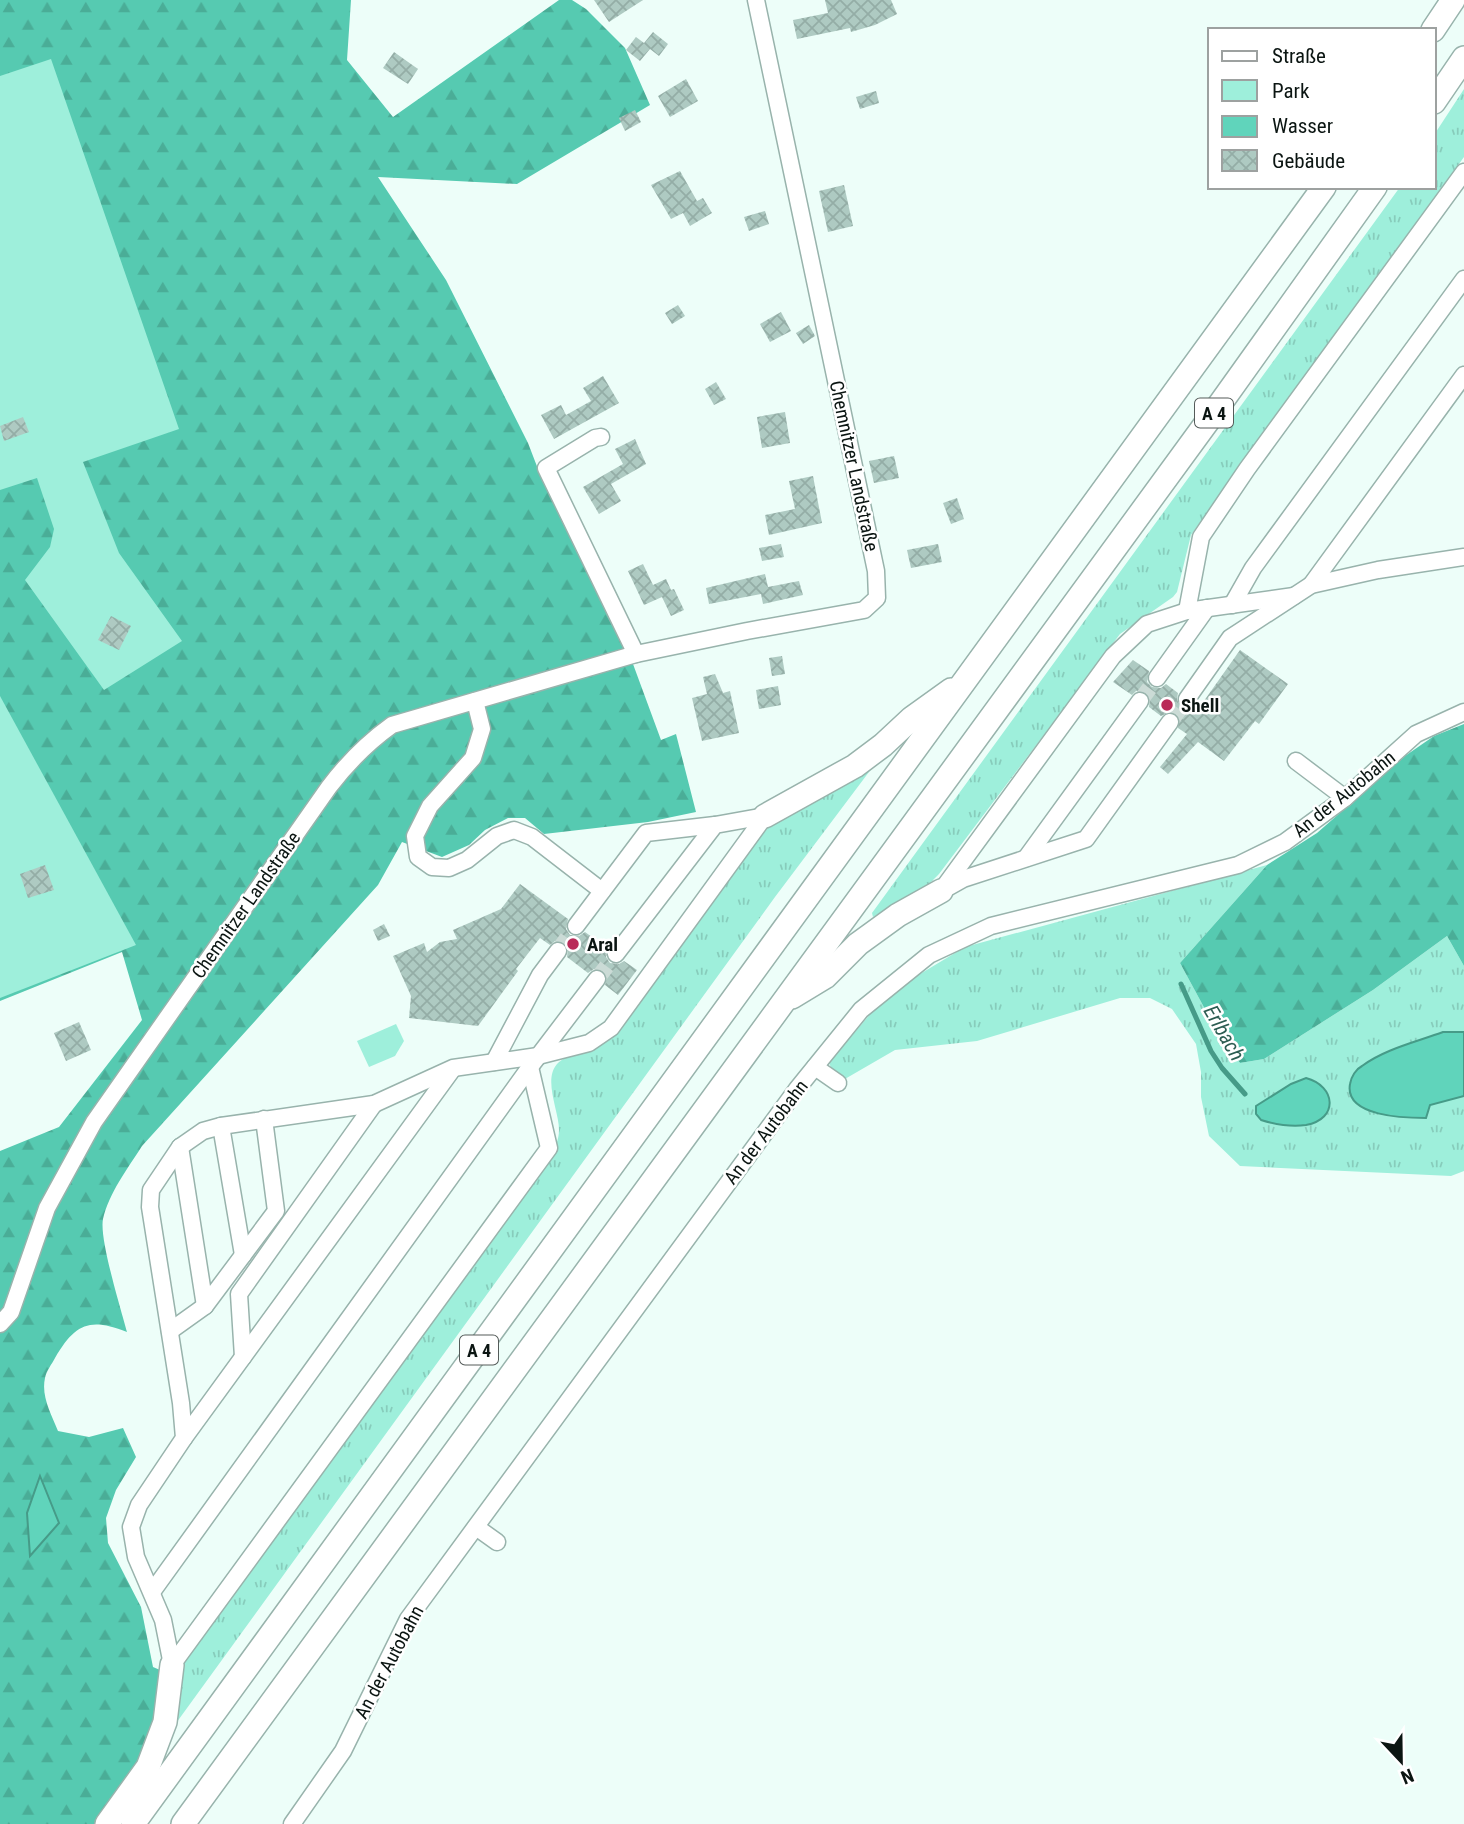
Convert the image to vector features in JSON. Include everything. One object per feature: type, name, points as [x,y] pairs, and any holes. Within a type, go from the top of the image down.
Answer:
[{"type":"highway","points":[[1434,28],[1453,0]]},
{"type":"highway","points":[[1436,100],[1464,58]]},
{"type":"highway","name":"A 4","points":[[133,1824],[1323,189]]},
{"type":"highway","name":"A 4","points":[[183,1824],[1375,189]]},
{"type":"highway","points":[[765,816],[856,766],[912,718],[968,678]]},
{"type":"highway","points":[[783,1002],[825,977],[858,944],[898,915],[942,891]]},
{"type":"highway","points":[[107,1824],[148,1767],[165,1721],[172,1665]]},
{"type":"street","name":"Chemnitzer Landstraße","points":[[0,1324],[11,1312],[47,1208],[94,1122],[346,765],[368,742],[392,725],[636,654],[863,610],[873,605],[877,598],[876,571],[756,0]]},
{"type":"street","points":[[1186,611],[1201,537],[1247,469],[1464,172]]},
{"type":"street","points":[[1232,605],[1253,568],[1464,279]]},
{"type":"street","points":[[1311,585],[1464,375]]},
{"type":"street","points":[[601,437],[546,468],[636,654]]},
{"type":"street","points":[[1187,699],[1230,638],[1311,585],[1378,570],[1464,557]]},
{"type":"street","points":[[942,891],[1113,656],[1147,625],[1186,611],[1294,596]]},
{"type":"street","points":[[1157,678],[1207,608]]},
{"type":"street","points":[[475,701],[482,729],[473,758],[430,806],[415,836],[418,857],[432,867],[450,868],[467,860],[498,836],[514,830],[531,836],[602,891]]},
{"type":"street","points":[[1026,858],[1140,701]]},
{"type":"street","name":"An der Autobahn","points":[[292,1824],[342,1751],[408,1619],[815,1067],[861,1010],[929,955],[991,926],[1238,865],[1285,842],[1345,798],[1416,734],[1464,712]]},
{"type":"street","points":[[942,891],[963,879],[1086,839],[1170,722]]},
{"type":"street","points":[[1296,761],[1345,798]]},
{"type":"street","points":[[576,926],[646,833],[765,816]]},
{"type":"street","points":[[184,1438],[150,1206],[151,1190],[180,1147],[203,1131],[221,1126],[374,1104],[453,1068],[494,1062],[534,1062],[589,1043],[611,1028],[765,816]]},
{"type":"street","points":[[616,954],[715,825]]},
{"type":"street","points":[[494,1062],[540,975],[558,951]]},
{"type":"street","points":[[152,1592],[534,1062],[597,979]]},
{"type":"street","points":[[172,1665],[549,1148],[534,1062]]},
{"type":"street","points":[[815,1067],[838,1083]]},
{"type":"street","points":[[172,1665],[163,1620],[136,1557],[131,1527],[139,1505],[184,1438],[453,1068]]},
{"type":"street","points":[[243,1357],[239,1294],[374,1104]]},
{"type":"street","points":[[170,1331],[205,1306],[276,1210],[264,1119]]},
{"type":"street","points":[[221,1126],[243,1255]]},
{"type":"street","points":[[180,1147],[205,1306]]},
{"type":"street","points":[[476,1527],[497,1542]]},
{"type":"green space","points":[[0,0],[351,0],[347,60],[393,117],[559,0],[572,0],[586,9],[625,48],[650,105],[517,184],[378,177],[446,280],[528,443],[538,469],[626,645],[661,740],[676,734],[696,812],[648,822],[544,834],[525,818],[508,818],[485,830],[469,845],[442,857],[402,842],[378,885],[142,1146],[120,1181],[106,1209],[103,1229],[107,1257],[127,1332],[103,1325],[84,1327],[77,1331],[69,1337],[55,1358],[44,1385],[47,1405],[58,1431],[89,1437],[123,1428],[136,1457],[116,1490],[106,1518],[108,1543],[141,1607],[153,1667],[167,1673],[141,1765],[101,1824],[0,1824],[0,1151],[59,1127],[142,1020],[122,952],[0,1001]]},
{"type":"green space","points":[[51,59],[179,429],[83,462],[119,553],[182,641],[104,690],[25,580],[50,547],[54,529],[37,478],[0,490],[0,76]]},
{"type":"green space","points":[[1464,89],[1464,157],[1191,535],[1177,592],[1120,634],[939,874],[927,886],[873,917],[872,913],[1399,189],[1436,189],[1436,132]]},
{"type":"green space","points":[[0,696],[136,945],[0,998]]},
{"type":"green space","points":[[1464,724],[1464,966],[1447,936],[1373,990],[1264,1059],[1240,1063],[1213,1024],[1180,963],[1267,865],[1317,833],[1405,756],[1434,736]]},
{"type":"green space","points":[[881,756],[775,897],[174,1726],[178,1669],[550,1156],[559,1134],[551,1087],[551,1078],[557,1064],[612,1038],[753,844],[773,823]]},
{"type":"green space","points":[[1267,865],[1180,963],[1213,1024],[1240,1063],[1264,1059],[1373,990],[1447,936],[1464,966],[1464,1032],[1443,1032],[1380,1055],[1430,1105],[1464,1096],[1464,1171],[1451,1176],[1240,1166],[1209,1136],[1201,1097],[1201,1072],[1196,1044],[1172,1009],[1150,998],[1120,998],[977,1041],[895,1050],[838,1083],[829,1063],[871,1013],[915,977],[965,947]]},
{"type":"green space","points":[[396,1024],[404,1041],[395,1056],[369,1067],[357,1041]]},
{"type":"water","points":[[1443,1032],[1464,1032],[1464,1096],[1430,1105],[1426,1118],[1378,1113],[1357,1103],[1351,1095],[1350,1084],[1360,1067],[1391,1050]]},
{"type":"water","points":[[1306,1078],[1323,1088],[1330,1102],[1328,1110],[1317,1122],[1295,1126],[1277,1124],[1261,1120],[1256,1114],[1256,1106]]},
{"type":"water","points":[[40,1476],[59,1523],[30,1556],[27,1513]]},
{"type":"building","points":[[594,0],[643,0],[609,22]]},
{"type":"building","points":[[825,0],[891,0],[897,14],[875,25],[851,32],[850,28],[797,39],[793,20],[828,13]]},
{"type":"building","points":[[653,32],[668,44],[659,56],[650,49],[640,61],[626,50],[636,37],[644,43]]},
{"type":"building","points":[[394,52],[418,69],[408,84],[383,68]]},
{"type":"building","points":[[686,79],[698,101],[670,117],[658,96]]},
{"type":"building","points":[[876,91],[879,103],[860,109],[856,97]]},
{"type":"building","points":[[635,110],[641,122],[625,131],[619,118]]},
{"type":"building","points":[[680,171],[697,201],[703,198],[712,213],[690,226],[683,213],[671,219],[651,185]]},
{"type":"building","points":[[844,185],[853,226],[828,232],[819,191]]},
{"type":"building","points":[[765,211],[769,224],[749,231],[744,217]]},
{"type":"building","points":[[678,305],[685,316],[672,324],[665,313]]},
{"type":"building","points":[[781,312],[791,331],[770,342],[760,324]]},
{"type":"building","points":[[809,325],[815,336],[803,344],[796,333]]},
{"type":"building","points":[[603,376],[619,403],[554,439],[541,415],[561,405],[566,415],[591,401],[583,388]]},
{"type":"building","points":[[716,382],[726,399],[714,405],[705,389]]},
{"type":"building","points":[[785,412],[790,443],[762,448],[757,417]]},
{"type":"building","points":[[23,417],[29,432],[4,441],[0,426]]},
{"type":"building","points":[[635,439],[646,464],[611,484],[621,501],[599,514],[583,487],[623,464],[615,449]]},
{"type":"building","points":[[894,456],[899,478],[874,483],[869,461]]},
{"type":"building","points":[[813,476],[822,523],[769,535],[765,515],[795,509],[789,481]]},
{"type":"building","points":[[957,498],[964,519],[951,524],[943,503]]},
{"type":"building","points":[[781,544],[784,557],[762,561],[759,548]]},
{"type":"building","points":[[938,544],[942,562],[911,568],[907,550]]},
{"type":"building","points":[[643,564],[653,585],[666,579],[684,610],[671,616],[662,597],[644,605],[628,571]]},
{"type":"building","points":[[765,574],[768,587],[799,581],[803,595],[763,604],[761,594],[709,604],[706,588]]},
{"type":"building","points":[[111,616],[131,626],[119,650],[98,640]]},
{"type":"building","points":[[1240,650],[1288,684],[1259,724],[1255,721],[1224,761],[1198,742],[1168,774],[1160,767],[1187,734],[1178,728],[1179,717],[1170,712],[1161,716],[1149,707],[1150,697],[1146,692],[1136,691],[1132,695],[1113,682],[1133,660],[1149,671],[1147,682],[1152,687],[1161,688],[1166,684],[1178,693],[1180,707],[1187,709],[1195,705],[1199,708]]},
{"type":"building","points":[[782,656],[785,674],[772,676],[769,658]]},
{"type":"building","points":[[715,674],[723,693],[730,691],[739,733],[702,741],[692,698],[707,694],[703,677]]},
{"type":"building","points":[[778,686],[781,705],[759,709],[756,690]]},
{"type":"building","points":[[45,865],[54,890],[28,898],[20,874]]},
{"type":"building","points":[[520,884],[568,919],[566,929],[570,935],[579,936],[585,932],[607,948],[606,957],[610,963],[619,964],[624,961],[637,970],[618,995],[605,985],[607,976],[603,970],[594,969],[588,973],[567,957],[568,948],[564,942],[555,941],[550,945],[540,938],[478,1026],[409,1018],[411,996],[393,956],[424,943],[427,952],[440,942],[457,939],[453,930],[501,909]]},
{"type":"building","points":[[384,924],[390,936],[378,941],[373,930]]},
{"type":"building","points":[[79,1022],[91,1050],[66,1061],[54,1033]]},
{"type":"waterway","name":"Erlbach","points":[[1181,984],[1211,1051],[1245,1094]]},
{"type":"tunnel","points":[[1140,701],[1157,678]]},
{"type":"tunnel","points":[[1170,722],[1187,699]]},
{"type":"tunnel","points":[[558,951],[576,926]]},
{"type":"tunnel","points":[[597,979],[616,954]]},
{"type":"place","name":"Shell","points":[[1167,705]]},
{"type":"place","name":"Aral","points":[[573,944]]}]
